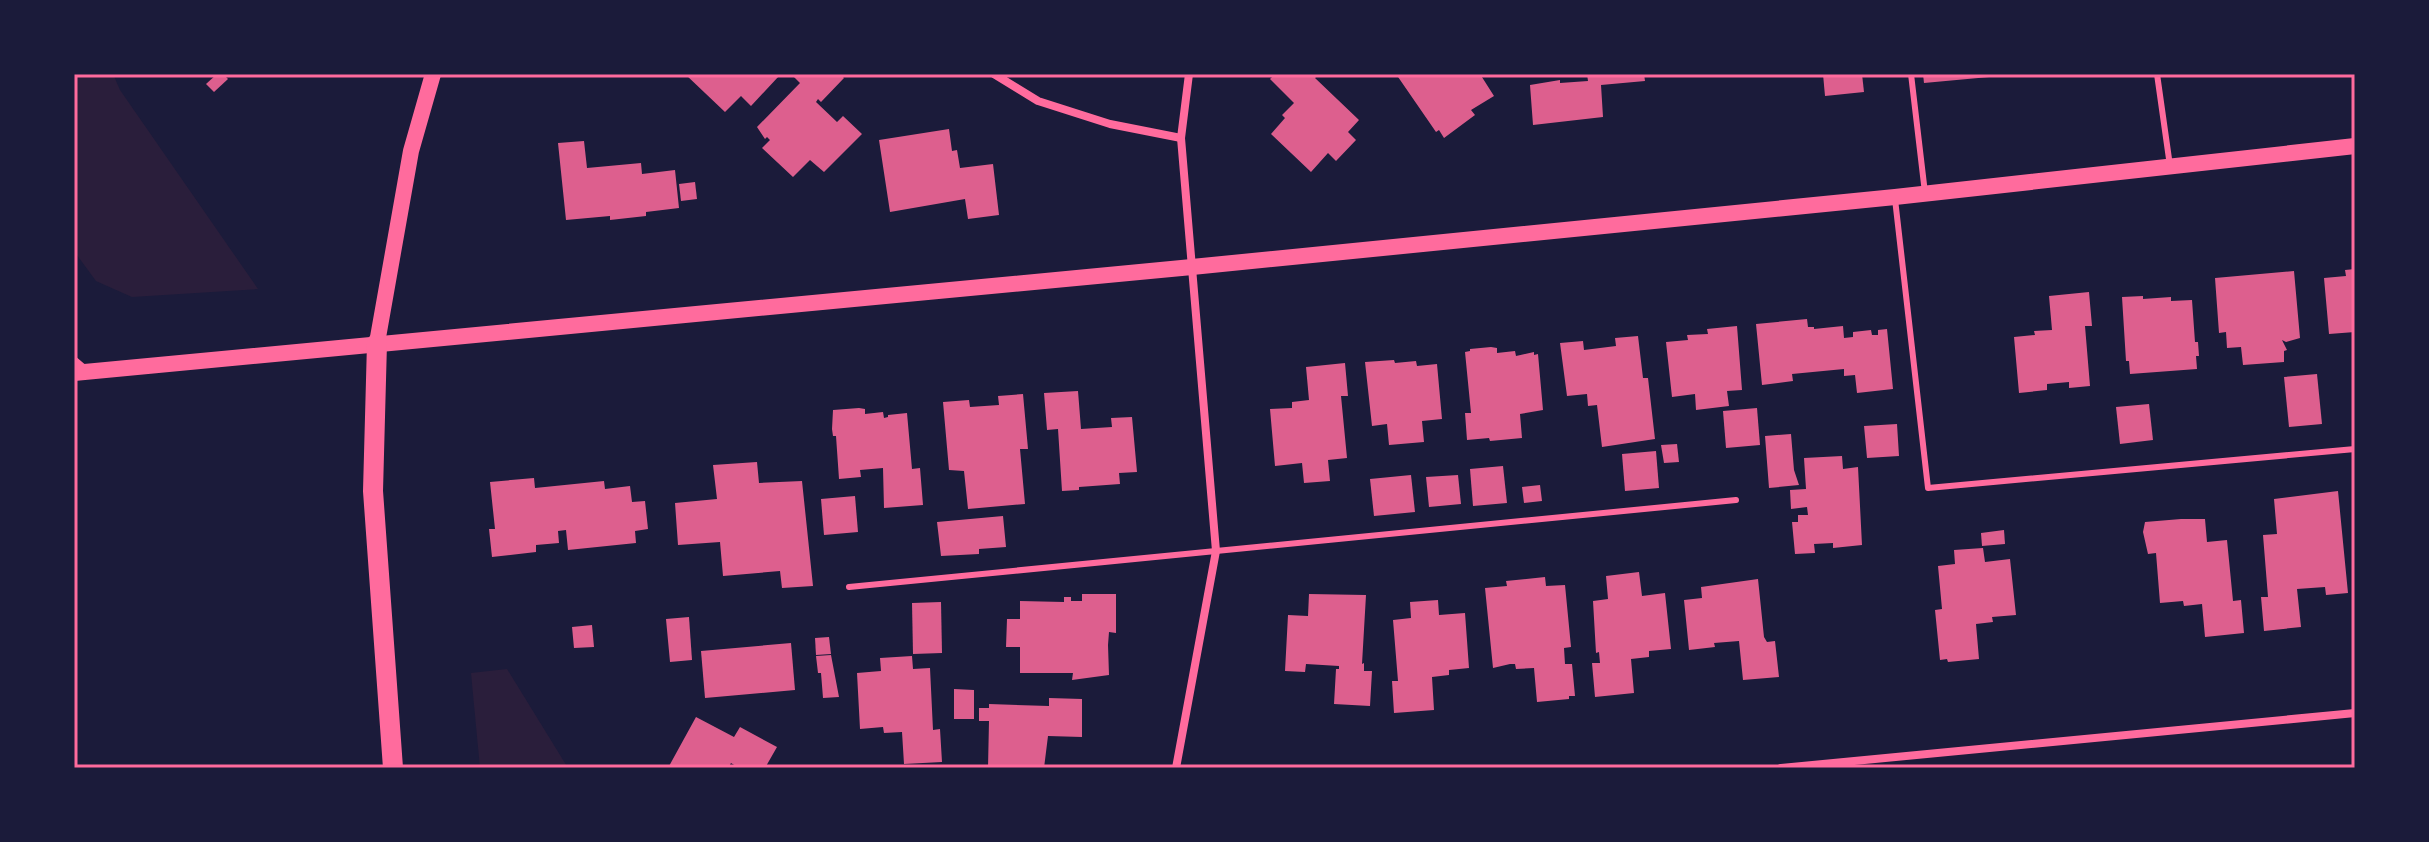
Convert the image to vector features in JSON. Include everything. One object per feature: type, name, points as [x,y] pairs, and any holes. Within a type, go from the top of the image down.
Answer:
[{"type":"main road","points":[[393,768],[373,491],[377,343],[411,151],[433,74]]},
{"type":"main road","points":[[81,372],[1192,267],[1895,197],[2355,146]]},
{"type":"street","points":[[994,74],[1038,101],[1110,124],[1181,138]]},
{"type":"street","points":[[1176,768],[1216,551],[1181,138],[1189,74]]},
{"type":"street","points":[[1781,768],[2355,713]]},
{"type":"lane","points":[[1911,74],[1925,193]]},
{"type":"lane","points":[[2157,74],[2170,166]]},
{"type":"lane","points":[[1895,197],[1928,488],[2355,449]]},
{"type":"lane","points":[[74,359],[81,372]]},
{"type":"lane","points":[[849,587],[1736,500]]},
{"type":"shaded area","points":[[74,74],[113,74],[120,90],[258,289],[132,297],[96,281],[74,251]]},
{"type":"shaded area","points":[[507,669],[568,768],[480,768],[471,673]]},
{"type":"building","points":[[217,74],[223,74],[228,79],[214,92],[206,84]]},
{"type":"building","points":[[685,74],[779,76],[751,106],[741,96],[725,112]]},
{"type":"building","points":[[791,74],[840,74],[844,78],[821,102],[818,99],[816,102],[837,122],[843,116],[862,134],[824,172],[810,160],[793,177],[762,148],[770,140],[765,139],[757,127],[800,83]]},
{"type":"building","points":[[1275,74],[1319,74],[1315,78],[1359,120],[1348,132],[1356,140],[1336,161],[1328,153],[1311,172],[1271,134],[1285,118],[1282,115],[1294,103],[1270,79]]},
{"type":"building","points":[[1396,74],[1480,74],[1494,96],[1471,110],[1475,115],[1444,138],[1439,130],[1436,132]]},
{"type":"building","points":[[1587,74],[1644,74],[1645,81],[1601,85],[1603,117],[1533,125],[1530,85],[1560,80],[1560,83],[1588,81]]},
{"type":"building","points":[[1823,74],[1862,74],[1864,92],[1825,96]]},
{"type":"building","points":[[1923,74],[1999,74],[2000,76],[1924,83]]},
{"type":"building","points":[[949,129],[952,151],[957,150],[960,168],[993,164],[999,215],[968,219],[965,199],[890,212],[879,140]]},
{"type":"building","points":[[584,141],[587,168],[641,163],[642,174],[675,170],[679,208],[610,220],[610,216],[566,220],[558,143]]},
{"type":"building","points":[[695,182],[697,199],[681,201],[679,184]]},
{"type":"building","points":[[2355,269],[2355,332],[2329,334],[2324,278],[2346,276],[2345,270]]},
{"type":"building","points":[[2294,271],[2300,338],[2286,342],[2282,340],[2287,350],[2284,351],[2284,362],[2243,365],[2241,347],[2227,348],[2226,332],[2219,333],[2215,278]]},
{"type":"building","points":[[2089,292],[2092,326],[2085,326],[2090,386],[2069,388],[2069,382],[2047,384],[2047,390],[2019,393],[2014,337],[2052,330],[2049,296]]},
{"type":"building","points":[[2143,296],[2143,299],[2171,297],[2171,301],[2192,300],[2195,342],[2198,342],[2197,369],[2130,374],[2129,361],[2126,361],[2122,297]]},
{"type":"building","points":[[1807,319],[1808,327],[1814,329],[1843,326],[1844,338],[1853,337],[1853,332],[1871,330],[1872,335],[1878,335],[1878,330],[1887,329],[1893,389],[1857,393],[1855,375],[1844,376],[1844,369],[1792,374],[1793,381],[1762,385],[1756,324]]},
{"type":"building","points":[[1737,326],[1742,390],[1727,391],[1729,406],[1696,410],[1695,394],[1672,397],[1666,342],[1688,340],[1687,335],[1708,334],[1707,329]]},
{"type":"building","points":[[1638,336],[1643,378],[1648,378],[1655,439],[1602,447],[1597,405],[1588,406],[1587,394],[1567,396],[1560,343],[1583,341],[1584,350],[1616,346],[1615,338]]},
{"type":"building","points":[[1497,348],[1497,353],[1515,351],[1516,356],[1538,354],[1543,410],[1520,414],[1522,438],[1467,440],[1465,413],[1471,413],[1465,352]]},
{"type":"building","points":[[1394,360],[1395,363],[1416,361],[1417,366],[1437,364],[1442,419],[1422,421],[1424,442],[1389,445],[1387,424],[1372,426],[1365,362]]},
{"type":"building","points":[[1345,363],[1348,396],[1341,396],[1347,458],[1328,460],[1330,481],[1304,483],[1302,463],[1275,466],[1270,409],[1292,408],[1292,402],[1309,400],[1306,367]]},
{"type":"building","points":[[2317,374],[2322,424],[2289,427],[2284,377]]},
{"type":"building","points":[[1078,391],[1081,429],[1112,427],[1111,418],[1132,417],[1137,472],[1119,473],[1120,484],[1062,491],[1058,429],[1047,430],[1044,393]]},
{"type":"building","points":[[1023,394],[1028,449],[1020,449],[1025,504],[968,509],[964,471],[949,470],[943,402],[969,400],[970,407],[999,405],[998,396]]},
{"type":"building","points":[[2149,404],[2153,440],[2120,444],[2116,407]]},
{"type":"building","points":[[1757,408],[1760,445],[1726,448],[1723,411]]},
{"type":"building","points":[[865,409],[865,414],[883,412],[884,418],[907,413],[912,469],[920,468],[923,505],[884,508],[883,468],[860,470],[861,477],[839,479],[836,436],[833,436],[832,429],[833,410]]},
{"type":"building","points":[[1897,424],[1899,456],[1867,458],[1864,426]]},
{"type":"building","points":[[1791,434],[1794,470],[1799,485],[1769,488],[1765,436]]},
{"type":"building","points":[[1677,444],[1679,462],[1664,463],[1661,445]]},
{"type":"building","points":[[1656,451],[1659,488],[1625,491],[1622,454]]},
{"type":"building","points":[[1842,456],[1843,469],[1858,467],[1862,545],[1833,548],[1833,543],[1814,544],[1815,553],[1795,554],[1792,522],[1798,522],[1798,515],[1808,515],[1807,507],[1791,509],[1790,490],[1806,489],[1804,458]]},
{"type":"building","points":[[757,462],[759,483],[802,481],[813,586],[782,588],[780,571],[723,576],[720,542],[678,545],[675,503],[717,499],[713,465]]},
{"type":"building","points":[[1503,466],[1507,503],[1473,506],[1470,469]]},
{"type":"building","points":[[1411,475],[1415,512],[1374,516],[1370,479]]},
{"type":"building","points":[[1458,475],[1461,504],[1429,507],[1426,477]]},
{"type":"building","points":[[534,478],[535,488],[604,481],[605,489],[630,486],[632,502],[645,501],[648,529],[635,531],[636,543],[568,550],[566,530],[558,531],[559,543],[536,545],[536,552],[492,557],[489,529],[495,529],[490,482]]},
{"type":"building","points":[[1540,485],[1542,501],[1524,503],[1522,487]]},
{"type":"building","points":[[2338,491],[2348,593],[2326,595],[2325,587],[2297,589],[2301,627],[2264,631],[2261,597],[2268,597],[2263,535],[2277,534],[2274,499]]},
{"type":"building","points":[[855,496],[858,532],[824,535],[821,499]]},
{"type":"building","points":[[1003,516],[1006,547],[979,549],[979,554],[941,556],[937,522]]},
{"type":"building","points":[[2205,519],[2207,542],[2227,540],[2233,601],[2241,600],[2244,633],[2205,637],[2202,604],[2184,606],[2183,601],[2160,603],[2156,553],[2148,554],[2143,532],[2145,522]]},
{"type":"building","points":[[2004,530],[2005,544],[1982,546],[1981,533]]},
{"type":"building","points":[[1983,548],[1985,562],[2010,559],[2016,615],[1992,617],[1993,622],[1976,624],[1979,659],[1940,660],[1935,610],[1942,609],[1938,566],[1955,564],[1954,550]]},
{"type":"building","points":[[1639,572],[1642,596],[1665,593],[1671,649],[1649,651],[1649,657],[1631,659],[1634,693],[1595,697],[1592,663],[1600,663],[1599,652],[1596,653],[1593,601],[1608,599],[1606,576]]},
{"type":"building","points":[[1545,577],[1546,586],[1565,585],[1571,647],[1564,648],[1565,664],[1572,664],[1575,696],[1537,702],[1534,668],[1516,669],[1515,664],[1510,664],[1493,668],[1485,588],[1507,586],[1506,581]]},
{"type":"building","points":[[1758,579],[1764,637],[1767,642],[1775,641],[1779,677],[1743,680],[1739,641],[1714,643],[1715,647],[1689,650],[1684,600],[1702,598],[1701,587]]},
{"type":"building","points":[[1082,594],[1116,594],[1116,633],[1109,632],[1109,675],[1072,680],[1073,673],[1020,673],[1020,647],[1006,647],[1007,619],[1020,619],[1020,601],[1064,602],[1064,597],[1071,597],[1071,601],[1082,601]]},
{"type":"building","points":[[1309,594],[1366,595],[1362,664],[1364,671],[1372,671],[1370,706],[1334,704],[1336,669],[1339,666],[1306,664],[1305,672],[1285,671],[1288,615],[1308,616]]},
{"type":"building","points":[[1438,600],[1439,615],[1465,613],[1469,668],[1449,670],[1449,675],[1432,677],[1434,710],[1394,713],[1392,681],[1398,681],[1393,620],[1411,618],[1410,602]]},
{"type":"building","points":[[941,602],[942,653],[913,654],[912,603]]},
{"type":"building","points":[[689,617],[692,660],[670,662],[666,619]]},
{"type":"building","points":[[592,625],[594,647],[574,648],[572,627]]},
{"type":"building","points":[[829,637],[831,654],[816,655],[815,638]]},
{"type":"building","points":[[791,643],[795,690],[705,698],[701,651]]},
{"type":"building","points":[[831,655],[839,697],[823,698],[816,656]]},
{"type":"building","points":[[912,656],[913,669],[930,668],[933,730],[940,729],[942,762],[904,764],[902,732],[884,733],[883,727],[860,729],[857,673],[881,671],[880,658]]},
{"type":"building","points":[[954,689],[974,690],[974,719],[954,719]]},
{"type":"building","points":[[1049,698],[1082,699],[1082,737],[1048,736],[1044,768],[988,768],[989,721],[979,721],[979,708],[989,708],[989,704],[1049,706]]},
{"type":"building","points":[[696,717],[734,737],[740,727],[777,747],[765,768],[739,768],[731,763],[728,768],[668,768]]}]
